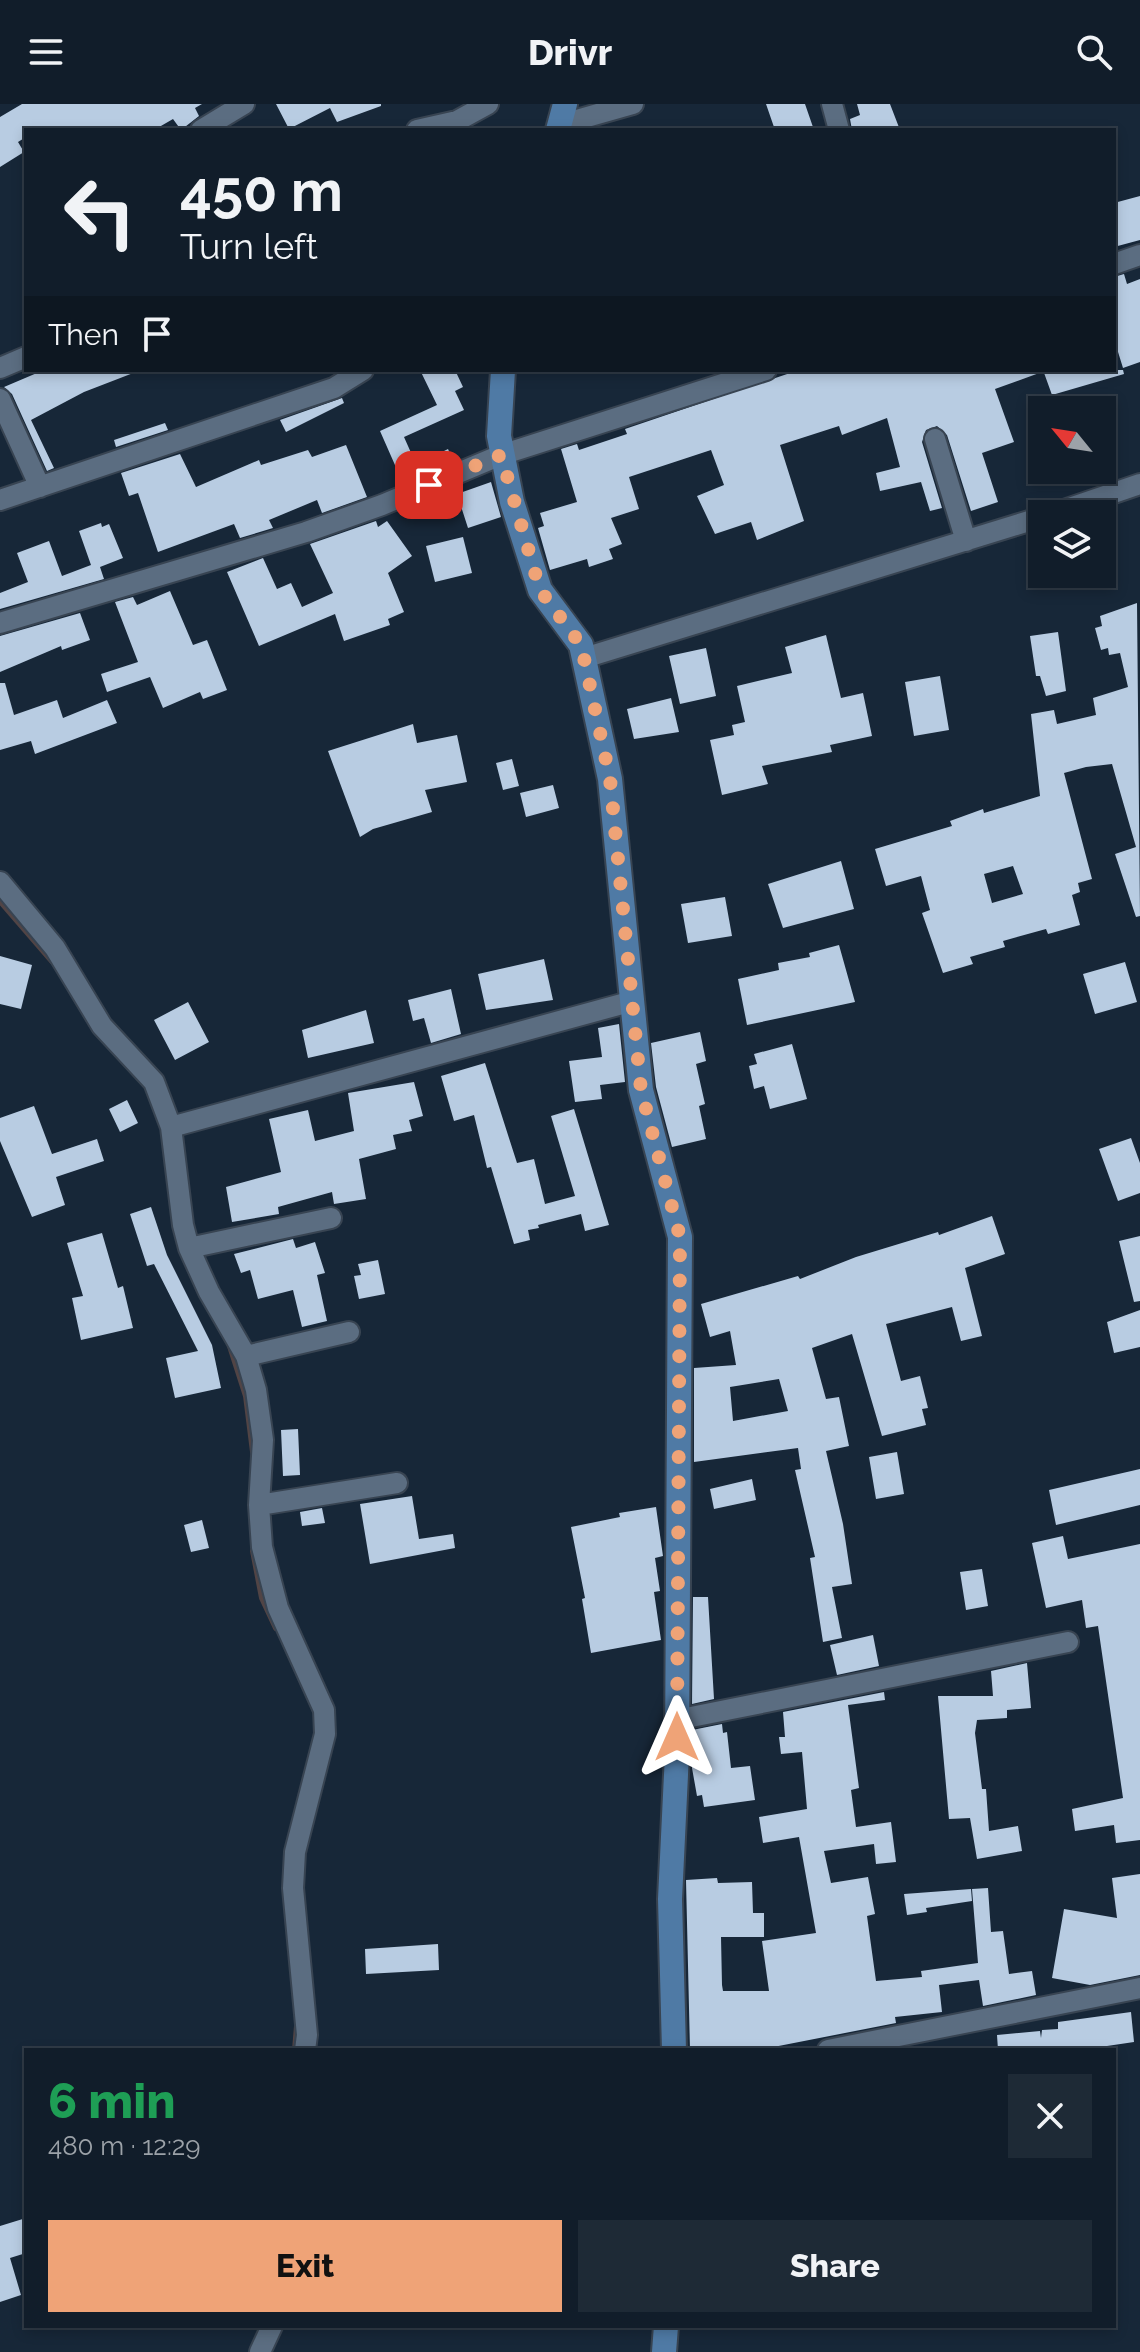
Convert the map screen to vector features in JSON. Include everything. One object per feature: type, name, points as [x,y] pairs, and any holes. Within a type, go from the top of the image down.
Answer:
[{"type":"street","points":[[204,128],[244,104]]},
{"type":"street","points":[[426,128],[457,121],[488,104]]},
{"type":"street","points":[[561,120],[633,104]]},
{"type":"street","points":[[832,104],[838,128]]},
{"type":"street","points":[[1116,263],[1140,255]]},
{"type":"street","points":[[0,368],[24,358]]},
{"type":"street","points":[[0,500],[334,388],[360,372]]},
{"type":"street","points":[[503,372],[501,455],[540,590],[581,645],[610,779],[641,1090],[680,1237],[676,1720],[670,1899],[674,2048]]},
{"type":"street","points":[[0,623],[306,532],[382,505],[501,455],[760,372]]},
{"type":"street","points":[[0,399],[40,487]]},
{"type":"street","points":[[935,439],[966,541]]},
{"type":"street","points":[[1093,500],[1140,484]]},
{"type":"street","points":[[584,658],[1028,521]]},
{"type":"street","points":[[0,882],[55,948],[102,1026],[154,1082],[171,1127],[189,1248],[209,1292],[246,1356],[256,1390],[263,1440],[259,1505],[262,1547],[278,1608],[324,1710],[325,1734],[295,1852],[293,1888],[307,2035],[305,2048]]},
{"type":"street","points":[[171,1127],[633,1001]]},
{"type":"street","points":[[189,1248],[331,1218]]},
{"type":"street","points":[[246,1356],[349,1332]]},
{"type":"street","points":[[259,1505],[397,1483]]},
{"type":"street","points":[[676,1720],[1068,1642]]},
{"type":"street","points":[[838,2048],[1140,1988]]},
{"type":"street","points":[[260,2352],[271,2328]]},
{"type":"street","points":[[664,2352],[666,2328]]},
{"type":"building","points":[[22,104],[202,104],[195,108],[199,116],[184,128],[180,128],[173,119],[157,128],[24,128],[24,138],[18,142],[24,152],[0,167],[0,117]]},
{"type":"building","points":[[276,104],[381,104],[337,122],[330,108],[288,128]]},
{"type":"building","points":[[766,104],[805,104],[813,128],[774,128]]},
{"type":"building","points":[[857,104],[890,104],[899,128],[852,128],[850,119],[860,115]]},
{"type":"building","points":[[1140,196],[1140,240],[1116,246],[1116,202]]},
{"type":"building","points":[[1124,274],[1127,284],[1140,279],[1140,362],[1123,368],[1116,345],[1116,276]]},
{"type":"building","points":[[1123,370],[1124,374],[1052,395],[1044,372]]},
{"type":"building","points":[[39,372],[136,372],[84,392],[31,420],[54,468],[47,471],[12,394],[4,387]]},
{"type":"building","points":[[421,372],[456,372],[463,387],[455,391],[464,410],[404,437],[420,473],[402,481],[380,431],[437,405]]},
{"type":"building","points":[[793,372],[1042,372],[995,389],[1014,442],[982,453],[998,502],[971,511],[947,435],[937,426],[926,430],[922,442],[942,508],[930,511],[921,482],[880,491],[876,473],[900,467],[887,418],[842,435],[839,426],[780,445],[804,521],[757,540],[751,522],[715,534],[697,496],[724,485],[711,450],[629,477],[639,509],[611,518],[622,544],[609,549],[613,559],[589,567],[587,559],[550,570],[538,528],[544,526],[540,513],[577,502],[561,449],[577,444],[579,450],[627,434],[625,429]]},
{"type":"building","points":[[342,398],[344,403],[286,432],[280,420]]},
{"type":"building","points":[[165,423],[168,430],[116,447],[114,440]]},
{"type":"building","points":[[346,445],[367,497],[322,513],[317,500],[269,520],[273,528],[240,538],[234,524],[158,552],[138,493],[129,496],[121,473],[180,454],[196,487],[259,460],[261,465],[308,450],[312,457]]},
{"type":"building","points":[[448,449],[453,461],[425,473],[420,463]]},
{"type":"building","points":[[491,482],[501,517],[468,528],[457,494]]},
{"type":"building","points":[[376,521],[378,527],[387,521],[412,556],[388,573],[404,612],[388,619],[390,625],[344,641],[335,614],[259,646],[227,572],[263,558],[277,589],[291,583],[302,607],[333,593],[310,544]]},
{"type":"building","points":[[101,523],[102,527],[109,524],[123,558],[100,567],[104,579],[0,609],[0,593],[28,582],[17,553],[49,541],[62,576],[91,565],[79,531]]},
{"type":"building","points":[[463,537],[472,573],[435,582],[426,546]]},
{"type":"building","points":[[170,591],[193,645],[207,640],[227,690],[203,699],[200,692],[163,708],[150,677],[107,692],[101,674],[138,662],[115,602],[133,597],[137,605]]},
{"type":"building","points":[[1137,603],[1140,916],[1136,917],[1115,854],[1136,847],[1112,764],[1064,773],[1092,879],[1078,883],[1080,892],[1072,895],[1080,925],[1048,934],[1046,929],[1003,941],[1005,947],[970,957],[973,964],[943,973],[922,913],[930,910],[921,876],[886,886],[875,849],[952,826],[950,821],[983,809],[984,813],[1040,796],[1031,714],[1054,710],[1057,724],[1096,715],[1093,698],[1128,687],[1120,653],[1109,655],[1108,648],[1101,650],[1095,628],[1102,626],[1100,616]],"holes":[[[1013,866],[1023,894],[992,903],[984,874]]]},
{"type":"building","points":[[80,613],[90,640],[62,650],[61,646],[0,672],[0,636]]},
{"type":"building","points":[[1058,632],[1066,691],[1046,696],[1040,676],[1036,676],[1030,636]]},
{"type":"building","points":[[826,635],[841,698],[863,693],[872,736],[830,745],[832,752],[762,766],[768,784],[722,795],[710,740],[734,735],[732,725],[745,722],[737,686],[792,673],[785,647]]},
{"type":"building","points":[[706,648],[716,696],[680,704],[669,656]]},
{"type":"building","points":[[940,676],[949,730],[914,736],[905,682]]},
{"type":"building","points":[[0,683],[5,683],[14,715],[57,700],[63,718],[107,700],[117,723],[35,754],[31,741],[0,750]]},
{"type":"building","points":[[671,698],[679,732],[634,739],[627,709]]},
{"type":"building","points":[[413,724],[417,743],[457,735],[467,782],[425,790],[432,812],[373,829],[360,837],[328,751]]},
{"type":"building","points":[[512,759],[519,786],[503,790],[496,763]]},
{"type":"building","points":[[553,785],[559,808],[526,817],[520,793]]},
{"type":"building","points":[[841,861],[854,909],[783,928],[768,884]]},
{"type":"building","points":[[725,897],[732,936],[688,943],[681,904]]},
{"type":"building","points":[[839,945],[855,1002],[747,1025],[738,979],[779,970],[778,963],[810,957],[809,953]]},
{"type":"building","points":[[0,956],[32,965],[21,1009],[0,1004]]},
{"type":"building","points":[[544,959],[553,1000],[486,1010],[478,974]]},
{"type":"building","points":[[1125,962],[1137,1002],[1095,1014],[1083,974]]},
{"type":"building","points":[[451,989],[461,1034],[431,1043],[424,1018],[413,1021],[408,1000]]},
{"type":"building","points":[[188,1002],[209,1042],[175,1060],[154,1020]]},
{"type":"building","points":[[366,1010],[374,1043],[308,1058],[302,1030]]},
{"type":"building","points":[[619,1024],[625,1082],[600,1085],[602,1099],[575,1102],[569,1061],[602,1057],[598,1028]]},
{"type":"building","points":[[700,1032],[706,1061],[696,1064],[705,1104],[699,1106],[706,1139],[672,1147],[656,1087],[651,1043]]},
{"type":"building","points":[[792,1044],[807,1099],[770,1109],[764,1086],[754,1089],[749,1066],[757,1064],[754,1054]]},
{"type":"building","points":[[485,1063],[517,1163],[534,1159],[545,1204],[575,1196],[551,1116],[574,1109],[609,1225],[585,1231],[581,1214],[538,1225],[539,1228],[528,1230],[530,1240],[514,1244],[491,1167],[487,1168],[474,1115],[454,1121],[441,1076]]},
{"type":"building","points":[[414,1082],[423,1116],[409,1120],[412,1131],[393,1135],[396,1149],[359,1159],[366,1199],[334,1204],[332,1192],[278,1207],[279,1214],[232,1222],[226,1187],[281,1172],[269,1119],[308,1110],[315,1141],[354,1131],[348,1093]]},
{"type":"building","points":[[127,1100],[138,1123],[120,1132],[109,1109]]},
{"type":"building","points":[[34,1106],[52,1154],[97,1139],[104,1161],[56,1177],[65,1205],[32,1217],[0,1141],[0,1118]]},
{"type":"building","points":[[1131,1138],[1140,1163],[1140,1193],[1118,1201],[1099,1149]]},
{"type":"building","points":[[151,1207],[167,1255],[212,1345],[221,1388],[175,1398],[166,1358],[198,1351],[154,1264],[147,1266],[130,1214]]},
{"type":"building","points":[[992,1216],[1005,1254],[965,1268],[982,1336],[961,1341],[952,1307],[886,1324],[901,1381],[920,1376],[928,1408],[922,1409],[926,1425],[882,1436],[852,1334],[812,1348],[826,1399],[839,1397],[849,1446],[826,1451],[843,1524],[852,1584],[832,1587],[842,1638],[823,1642],[810,1558],[815,1557],[795,1470],[801,1469],[798,1448],[694,1462],[694,1368],[736,1365],[730,1331],[710,1337],[701,1304],[798,1276],[800,1279],[856,1257],[938,1232],[939,1235]],"holes":[[[779,1379],[788,1411],[733,1421],[730,1387]]]},
{"type":"building","points":[[102,1233],[118,1288],[123,1286],[133,1328],[81,1340],[72,1298],[83,1296],[67,1243]]},
{"type":"building","points":[[1140,1236],[1140,1301],[1134,1302],[1119,1241]]},
{"type":"building","points":[[293,1239],[296,1248],[315,1242],[325,1273],[317,1275],[327,1321],[302,1327],[293,1290],[258,1299],[250,1270],[241,1273],[234,1254]]},
{"type":"building","points":[[378,1260],[385,1294],[359,1299],[354,1276],[361,1275],[358,1264]]},
{"type":"building","points":[[1140,1310],[1140,1347],[1114,1353],[1107,1322]]},
{"type":"building","points":[[298,1429],[300,1475],[283,1476],[281,1430]]},
{"type":"building","points":[[897,1452],[904,1494],[876,1499],[869,1457]]},
{"type":"building","points":[[1140,1469],[1140,1505],[1056,1525],[1049,1490]]},
{"type":"building","points":[[752,1479],[756,1500],[714,1509],[710,1489]]},
{"type":"building","points":[[412,1496],[419,1539],[453,1534],[455,1548],[370,1564],[360,1504]]},
{"type":"building","points":[[656,1507],[663,1556],[655,1558],[660,1591],[654,1592],[661,1640],[591,1653],[582,1599],[585,1598],[571,1527],[620,1517],[619,1513]]},
{"type":"building","points":[[322,1508],[325,1523],[302,1526],[300,1512]]},
{"type":"building","points":[[202,1520],[209,1548],[191,1552],[184,1525]]},
{"type":"building","points":[[1063,1536],[1068,1559],[1140,1544],[1140,1840],[1116,1843],[1114,1825],[1075,1831],[1072,1809],[1123,1798],[1098,1626],[1086,1628],[1082,1600],[1046,1608],[1032,1543]]},
{"type":"building","points":[[982,1569],[988,1606],[966,1610],[960,1572]]},
{"type":"building","points":[[693,1597],[708,1597],[714,1699],[692,1704]]},
{"type":"building","points":[[873,1635],[879,1666],[837,1675],[830,1645]]},
{"type":"building","points":[[1027,1663],[1031,1708],[1007,1710],[1007,1718],[977,1720],[975,1733],[982,1789],[986,1789],[989,1831],[1018,1826],[1022,1851],[977,1859],[970,1818],[949,1819],[938,1696],[993,1696],[991,1671]]},
{"type":"building","points":[[884,1692],[885,1700],[848,1705],[859,1788],[851,1790],[856,1827],[891,1822],[896,1862],[876,1864],[874,1844],[824,1851],[831,1883],[868,1877],[875,1914],[867,1916],[876,1981],[922,1977],[921,1971],[978,1963],[972,1889],[988,1888],[991,1932],[1003,1931],[1009,1974],[1032,1971],[1036,1995],[983,2006],[979,1980],[939,1985],[942,2012],[895,2017],[896,2023],[768,2048],[690,2048],[686,1880],[717,1878],[718,1883],[752,1882],[753,1913],[764,1913],[764,1937],[721,1937],[723,1991],[769,1991],[762,1941],[816,1933],[799,1837],[763,1843],[759,1817],[807,1809],[802,1752],[781,1754],[779,1737],[785,1737],[783,1712]]},
{"type":"building","points":[[722,1724],[723,1733],[727,1732],[731,1768],[750,1766],[755,1800],[704,1807],[702,1795],[697,1796],[692,1768],[692,1730]]},
{"type":"building","points":[[1140,1874],[1140,1975],[1090,1985],[1052,1978],[1064,1909],[1117,1918],[1112,1878]]},
{"type":"building","points":[[971,1889],[972,1901],[926,1908],[927,1912],[907,1915],[904,1894]]},
{"type":"building","points":[[438,1944],[439,1970],[366,1974],[365,1949]]},
{"type":"building","points":[[1131,2012],[1134,2042],[1094,2048],[998,2048],[997,2035],[1040,2031],[1041,2038],[1042,2030],[1058,2029],[1058,2022]]},
{"type":"building","points":[[24,2219],[24,2254],[10,2258],[21,2295],[0,2302],[0,2226]]},
{"type":"waterway","points":[[0,901],[52,961]]},
{"type":"waterway","points":[[229,1343],[246,1396],[253,1452]]},
{"type":"waterway","points":[[253,1551],[262,1598],[276,1628]]},
{"type":"waterway","points":[[295,2048],[297,2026]]},
{"type":"route","points":[[429,485],[501,455],[512,502],[540,590],[581,645],[610,779],[641,1090],[659,1168],[680,1237],[677,1737]]}]
